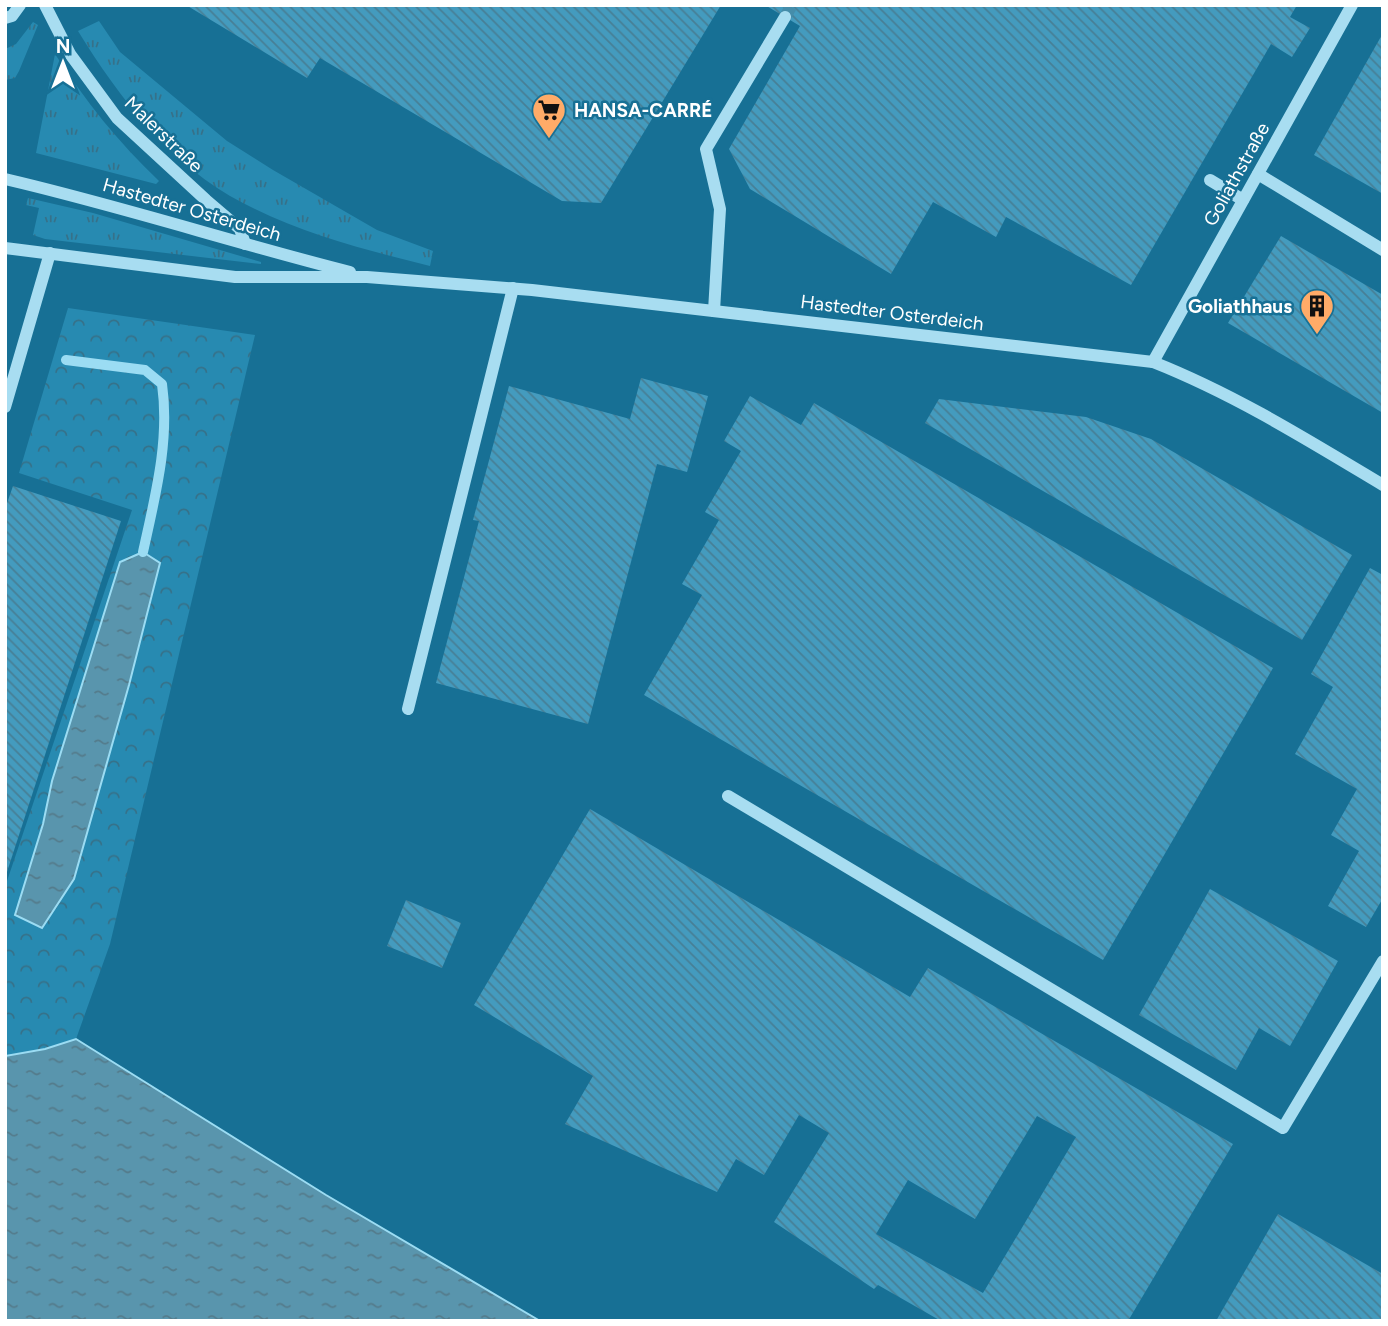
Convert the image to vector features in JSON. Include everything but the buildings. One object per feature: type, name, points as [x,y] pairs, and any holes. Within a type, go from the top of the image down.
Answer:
[{"type":"street","points":[[5,18],[12,16],[20,5]]},
{"type":"street","name":"Malerstraße","points":[[45,5],[70,54],[117,118],[240,229],[245,244]]},
{"type":"street","name":"Goliathstraße","points":[[1153,362],[1353,5]]},
{"type":"street","points":[[714,311],[720,209],[706,149],[785,16]]},
{"type":"street","points":[[1258,174],[1383,250]]},
{"type":"street","name":"Hastedter Osterdeich","points":[[5,179],[367,277]]},
{"type":"street","points":[[1210,180],[1243,200]]},
{"type":"street","name":"Hastedter Osterdeich","points":[[5,248],[235,277],[367,277],[513,288],[1153,362],[1238,401],[1383,485]]},
{"type":"street","points":[[5,407],[50,253]]},
{"type":"street","points":[[408,709],[513,288]]},
{"type":"street","points":[[728,796],[1283,1128],[1383,961]]},
{"type":"green space","points":[[99,21],[120,52],[227,141],[377,230],[433,251],[430,266],[358,247],[288,224],[217,188],[193,170],[149,129],[111,81],[78,31]]},
{"type":"green space","points":[[33,22],[38,25],[19,71],[15,78],[5,80],[5,49],[16,44]]},
{"type":"green space","points":[[55,54],[103,121],[159,181],[156,184],[36,153]]},
{"type":"green space","points":[[28,198],[93,213],[261,264],[45,239],[33,235],[39,208],[26,205]]},
{"type":"green space","points":[[68,308],[255,335],[110,944],[76,1039],[45,1049],[5,1056],[5,887],[132,510],[19,473]]},
{"type":"water","points":[[143,552],[160,563],[129,685],[74,879],[42,928],[15,915],[43,824],[52,781],[120,562]]},
{"type":"water","points":[[76,1039],[326,1195],[540,1321],[5,1321],[5,1056],[45,1049]]},
{"type":"waterway","points":[[66,360],[145,370],[162,384],[163,448],[143,552]]},
{"type":"tunnel","points":[[785,17],[792,5]]},
{"type":"place","name":"HANSA-CARRÉ","points":[[549,140]]},
{"type":"place","name":"Goliathhaus","points":[[1317,336]]}]
